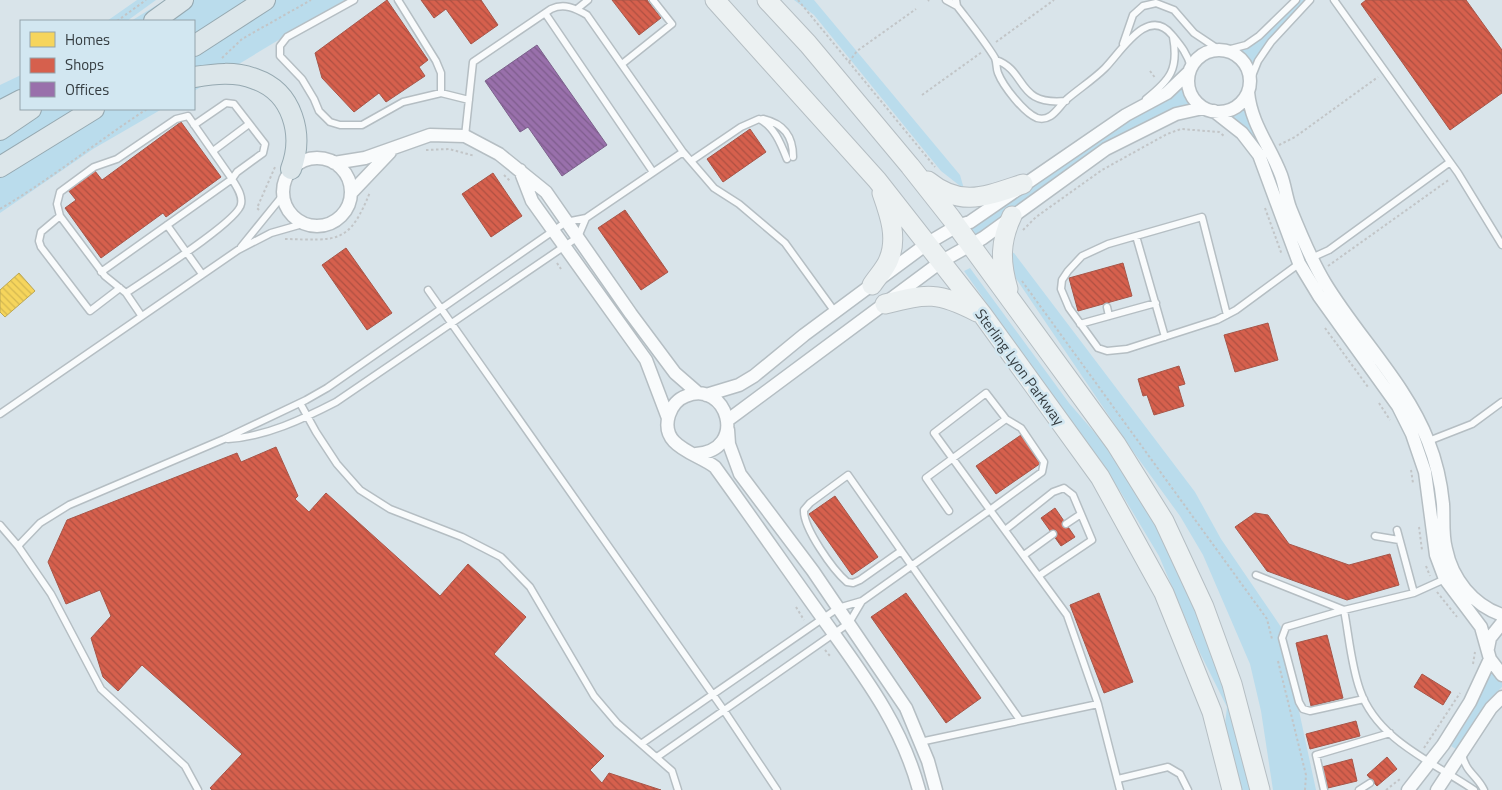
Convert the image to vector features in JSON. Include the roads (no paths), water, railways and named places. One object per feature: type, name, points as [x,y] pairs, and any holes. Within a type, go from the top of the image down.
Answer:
[{"type":"main road","points":[[155,20],[183,0]]},
{"type":"main road","points":[[195,45],[266,0]]},
{"type":"main road","name":"Sterling Lyon Parkway","points":[[714,0],[877,180],[928,243],[1100,477],[1160,585],[1212,712],[1232,790]]},
{"type":"main road","points":[[768,0],[808,44],[910,166],[957,226],[1116,444],[1164,521],[1204,608],[1229,675],[1260,790]]},
{"type":"main road","points":[[195,77],[219,73],[256,79],[278,92],[292,112],[297,136],[297,153],[291,169]]},
{"type":"main road","points":[[0,111],[20,101]]},
{"type":"main road","points":[[0,130],[30,110]]},
{"type":"main road","points":[[0,167],[92,110]]},
{"type":"main road","points":[[910,166],[938,189],[961,198],[981,197],[1023,184]]},
{"type":"main road","points":[[872,285],[889,259],[893,239],[891,221],[877,180]]},
{"type":"main road","points":[[1012,216],[1005,231],[1001,247],[1002,268],[1012,302]]},
{"type":"main road","points":[[886,304],[918,296],[938,296],[951,299],[982,314]]},
{"type":"main road","points":[[1222,751],[1224,790]]},
{"type":"street","points":[[668,418],[676,403],[682,398],[739,385],[754,376],[835,312],[928,243],[957,226],[970,222],[1126,115],[1167,93],[1190,70],[1200,56],[1222,50],[1243,61],[1248,70],[1249,106],[1256,126],[1281,176],[1290,207],[1312,258],[1344,312],[1408,401],[1423,443],[1439,581],[1481,627],[1489,654],[1502,675]]},
{"type":"street","points":[[1190,70],[1190,91],[1195,101],[1242,133],[1259,155],[1294,267],[1319,296],[1398,406],[1423,443],[1438,471],[1445,548],[1453,570],[1466,591],[1482,606],[1502,615]]},
{"type":"street","points":[[696,454],[704,453],[720,444],[728,424],[942,261],[983,238],[1106,148],[1176,114],[1208,110],[1224,111],[1234,108],[1243,101],[1249,86]]},
{"type":"street","points":[[392,150],[364,158],[334,163],[313,158],[303,161],[291,169],[285,182],[284,194],[288,209],[296,218],[306,223],[328,224],[338,218],[345,210],[352,192],[370,170],[392,150],[406,142],[430,135],[465,136],[500,154],[546,192],[630,314],[675,373],[702,394],[721,404],[728,424],[729,444],[740,474],[849,623],[906,708],[928,761],[936,790]]},
{"type":"street","points":[[334,163],[343,170],[352,192]]},
{"type":"street","points":[[519,168],[532,201],[646,360],[668,418],[668,428],[677,446],[696,454],[714,467],[824,619],[894,722],[919,790]]},
{"type":"street","points":[[1408,790],[1424,759],[1470,702],[1489,654],[1490,638],[1502,623]]},
{"type":"street","points":[[1438,790],[1491,708],[1502,697]]},
{"type":"lane","points":[[354,0],[288,37],[280,46],[280,56],[302,80],[319,111],[330,122],[335,124],[362,125],[403,102],[441,93],[469,100]]},
{"type":"lane","points":[[398,0],[436,61],[441,73],[441,93]]},
{"type":"lane","points":[[577,9],[588,0]]},
{"type":"lane","points":[[622,64],[672,24],[653,0]]},
{"type":"lane","points":[[946,0],[957,3],[996,60],[998,74],[1029,114],[1040,118],[1048,118],[1066,100],[1106,67],[1123,45],[1144,28],[1151,26],[1164,27],[1181,43],[1190,70]]},
{"type":"lane","points":[[1123,45],[1133,15],[1143,6],[1156,2],[1174,10],[1194,33],[1222,50],[1246,45],[1296,0]]},
{"type":"lane","points":[[1249,86],[1258,61],[1271,42],[1310,0]]},
{"type":"lane","points":[[1334,0],[1458,173],[1502,245]]},
{"type":"lane","points":[[465,136],[474,62],[558,6],[577,9],[587,15],[683,152],[714,188],[740,204],[785,243],[835,312]]},
{"type":"lane","points":[[545,13],[653,172]]},
{"type":"lane","points":[[1126,115],[1162,86],[1170,76],[1175,62],[1173,37]]},
{"type":"lane","points":[[996,60],[1007,66],[1025,90],[1034,97],[1046,101],[1066,100]]},
{"type":"lane","points":[[101,272],[232,179],[237,172],[263,153],[264,144],[234,104],[226,103],[194,125]]},
{"type":"lane","points":[[126,293],[235,216],[241,204],[240,195],[232,179],[188,116],[176,119],[117,160],[94,166],[60,192],[57,204],[60,216],[101,272],[126,293],[141,315]]},
{"type":"lane","points":[[691,161],[741,127],[759,119],[770,121],[784,128],[793,145],[790,158],[767,123],[759,119]]},
{"type":"lane","points":[[213,151],[249,124]]},
{"type":"lane","points":[[18,546],[40,523],[69,506],[224,439],[327,388],[566,222],[586,218],[683,152]]},
{"type":"lane","points":[[1227,314],[1202,217],[1108,244],[1082,256],[1062,280],[1062,289],[1069,308],[1098,348],[1107,351],[1127,350],[1217,320],[1227,314],[1294,267],[1328,250],[1450,162]]},
{"type":"lane","points":[[238,250],[284,194]]},
{"type":"lane","points":[[60,216],[41,232],[39,241],[90,311],[120,288]]},
{"type":"lane","points":[[224,439],[247,438],[307,416],[336,402],[578,237],[586,218]]},
{"type":"lane","points":[[0,414],[141,315],[238,250],[271,233],[306,223]]},
{"type":"lane","points":[[167,225],[202,274]]},
{"type":"lane","points":[[1136,236],[1165,336]]},
{"type":"lane","points":[[428,290],[723,709],[777,790]]},
{"type":"lane","points":[[1080,324],[1156,303]]},
{"type":"lane","points":[[1107,307],[1109,316]]},
{"type":"lane","points":[[641,744],[838,608],[862,602],[913,567],[990,510],[1042,472],[1044,462],[1021,428],[1006,420],[986,393],[934,433],[990,510],[1040,575],[1067,615],[1098,704],[1120,790]]},
{"type":"lane","points":[[1423,443],[1472,424],[1502,402]]},
{"type":"lane","points":[[300,403],[337,464],[360,490],[390,509],[462,537],[501,557],[533,590],[594,696],[616,723],[657,756],[672,771],[678,790]]},
{"type":"lane","points":[[949,511],[926,478],[1006,420]]},
{"type":"lane","points":[[901,551],[853,583],[842,578],[805,523],[804,510],[810,503],[848,475],[1020,720]]},
{"type":"lane","points":[[1005,530],[1053,492],[1064,488],[1073,495],[1092,540],[1040,575]]},
{"type":"lane","points":[[1066,524],[1081,514]]},
{"type":"lane","points":[[0,526],[18,546],[51,594],[101,689],[185,766],[198,790]]},
{"type":"lane","points":[[1397,530],[1414,593]]},
{"type":"lane","points":[[1024,555],[1053,534]]},
{"type":"lane","points":[[1375,536],[1399,540]]},
{"type":"lane","points":[[1256,575],[1344,610]]},
{"type":"lane","points":[[1364,699],[1310,711],[1303,709],[1299,702],[1282,638],[1286,627],[1344,610],[1414,593],[1439,581]]},
{"type":"lane","points":[[657,756],[849,623],[862,602]]},
{"type":"lane","points":[[1344,610],[1359,688],[1364,699],[1390,733],[1424,759],[1474,790]]},
{"type":"lane","points":[[920,742],[1098,704]]},
{"type":"lane","points":[[1324,790],[1316,755],[1390,733]]},
{"type":"lane","points":[[1462,753],[1464,766],[1480,782],[1484,790]]},
{"type":"lane","points":[[1118,779],[1168,767],[1180,774],[1188,788]]},
{"type":"lane","points":[[1359,790],[1370,783]]}]
